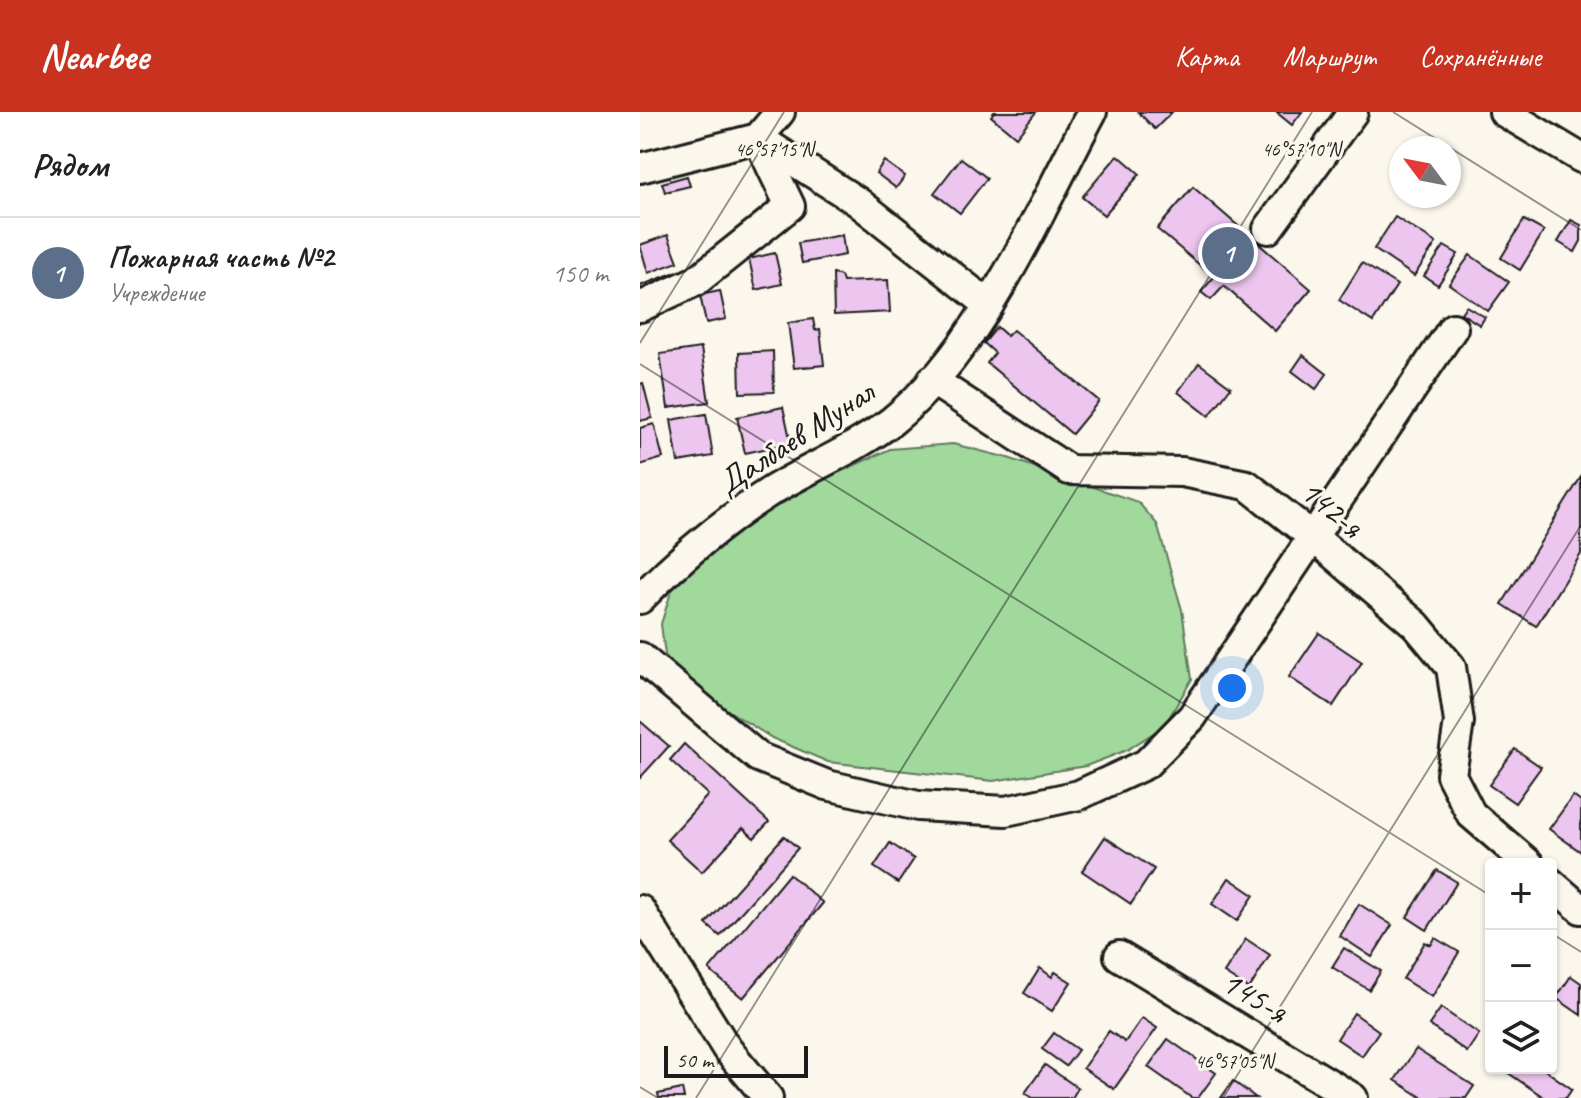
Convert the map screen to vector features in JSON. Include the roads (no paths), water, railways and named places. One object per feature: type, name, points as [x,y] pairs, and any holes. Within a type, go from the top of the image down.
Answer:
[{"type":"street","points":[[640,168],[758,138],[780,112]]},
{"type":"street","name":"Далбаев Мунал","points":[[640,599],[676,562],[769,492],[891,421],[932,380],[989,305],[1092,112]]},
{"type":"street","points":[[1268,229],[1353,112]]},
{"type":"street","points":[[1504,112],[1581,158]]},
{"type":"street","points":[[758,138],[858,202],[989,305]]},
{"type":"street","points":[[640,307],[696,281],[790,206],[758,138]]},
{"type":"street","points":[[640,657],[758,757],[827,785],[918,806],[1006,811],[1079,795],[1146,764],[1192,717],[1453,328]]},
{"type":"street","name":"142-я","points":[[932,380],[1069,470],[1182,472],[1247,485],[1313,537],[1416,625],[1451,667],[1459,722],[1451,775],[1471,814],[1522,858]]},
{"type":"street","points":[[1557,888],[1581,909]]},
{"type":"street","points":[[640,910],[727,1049],[768,1098]]},
{"type":"street","name":"145-я","points":[[1119,956],[1353,1098]]},
{"type":"place","name":"Пожарная часть №2","points":[[1228,253]]}]
